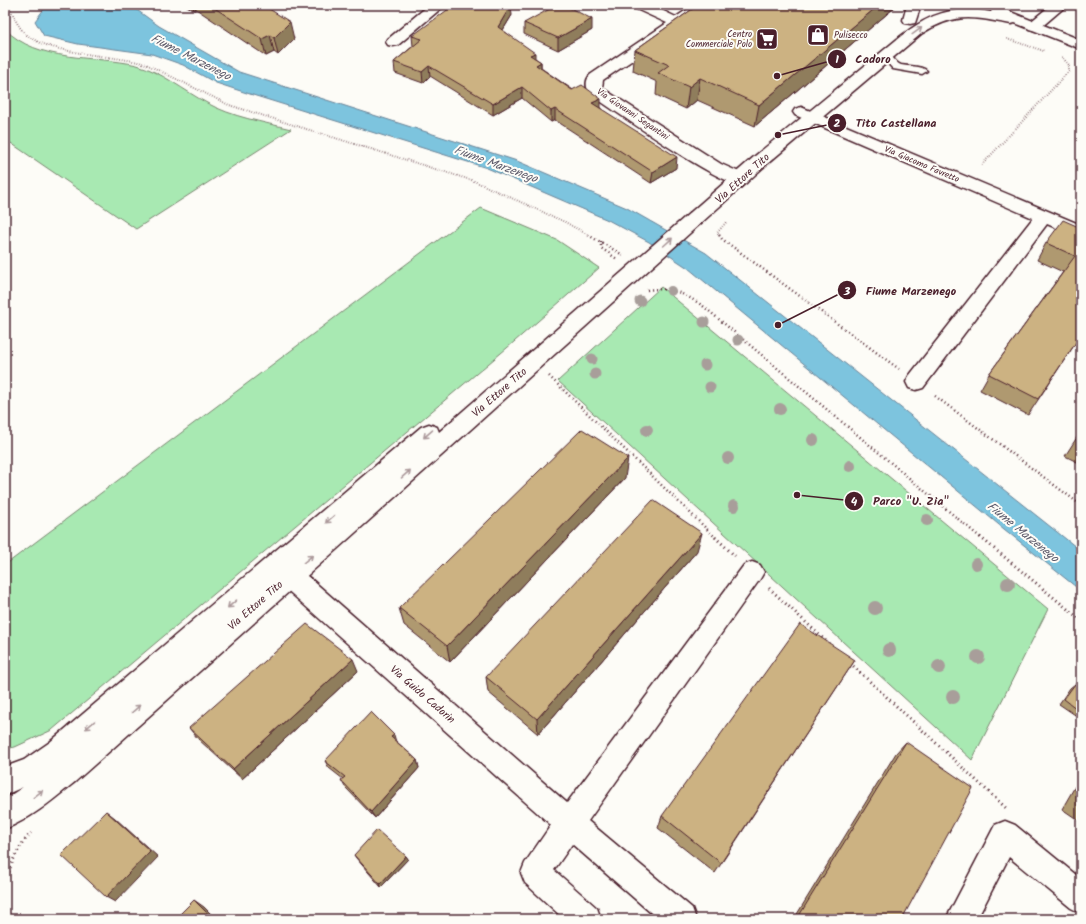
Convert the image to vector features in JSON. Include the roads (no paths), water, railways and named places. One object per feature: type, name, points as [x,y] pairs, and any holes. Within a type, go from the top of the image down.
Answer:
[{"type":"street","points":[[393,42],[438,5]]},
{"type":"street","points":[[639,5],[678,23],[704,5]]},
{"type":"street","points":[[971,5],[1012,18],[1081,44]]},
{"type":"street","points":[[982,5],[1012,18]]},
{"type":"street","points":[[1034,26],[1060,5]]},
{"type":"street","name":"Via Ettore Tito","points":[[5,781],[33,770],[60,751],[282,571],[318,551],[631,257],[682,221],[806,114],[918,11]]},
{"type":"street","name":"Via Ettore Tito","points":[[806,114],[886,56],[921,28],[935,20],[944,16],[970,13],[1012,18]]},
{"type":"street","name":"Via Giovanni Segantini","points":[[678,23],[595,78],[594,87],[596,91],[701,160],[734,176]]},
{"type":"street","name":"Via Giacomo Favretto","points":[[806,114],[1081,232]]},
{"type":"street","points":[[916,382],[1044,216]]},
{"type":"street","name":"Via Ettore Tito","points":[[5,815],[35,796],[66,771],[282,571]]},
{"type":"street","name":"Via Guido Cadorin","points":[[282,571],[569,823],[681,919]]},
{"type":"street","points":[[586,919],[536,873],[569,823],[752,572]]},
{"type":"street","points":[[961,919],[1005,835],[1081,898]]},
{"type":"lane","points":[[993,5],[1000,8],[1012,18]]},
{"type":"lane","points":[[886,56],[896,67],[922,70]]},
{"type":"water","name":"Fiume Marzenego","points":[[47,5],[130,5],[159,26],[239,72],[517,161],[627,208],[706,253],[1081,551],[1081,591],[688,268],[649,242],[608,220],[487,168],[216,83],[183,65],[152,54],[78,44],[44,36],[35,21]]},
{"type":"place","name":"Pulisecco","points":[[818,35]]},
{"type":"place","name":"Centro Commerciale Polo","points":[[767,39]]},
{"type":"place","name":"Cadoro","points":[[777,76]]},
{"type":"place","name":"Tito Castellana","points":[[778,135]]},
{"type":"place","name":"Fiume Marzenego","points":[[778,325]]},
{"type":"place","name":"Parco \"U. Zia\"","points":[[797,495]]}]
